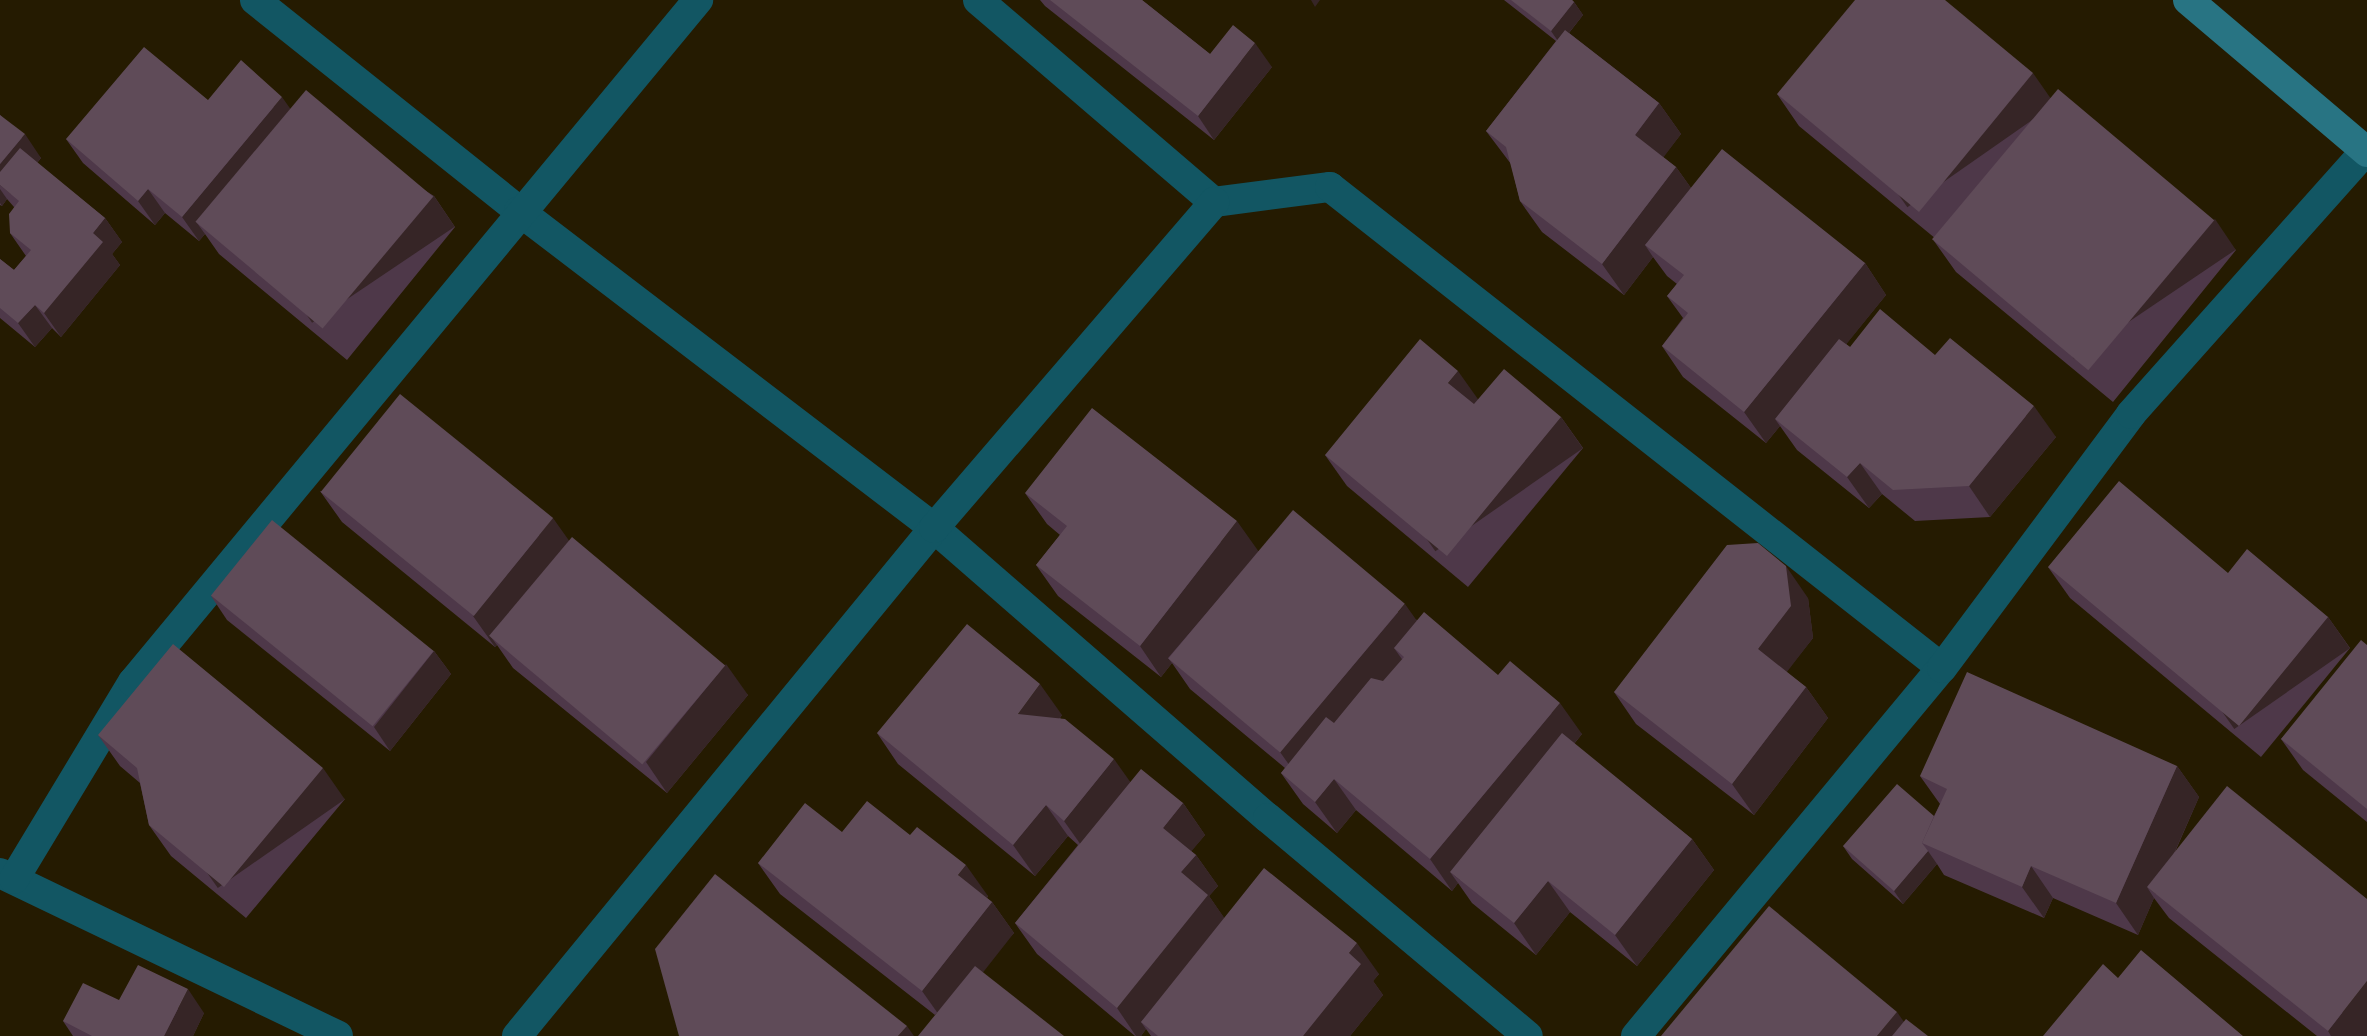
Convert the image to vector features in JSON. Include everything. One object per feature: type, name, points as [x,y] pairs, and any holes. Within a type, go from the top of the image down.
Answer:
[{"type":"street","points":[[254,0],[934,528],[1268,818],[1528,1036]]},
{"type":"street","points":[[338,1036],[7,876],[133,682],[520,210],[698,0]]},
{"type":"street","points":[[978,0],[1214,202]]},
{"type":"street","points":[[1636,1036],[1942,668],[2132,414],[2366,152],[2188,0]]},
{"type":"street","points":[[517,1036],[934,528],[1214,202],[1330,187],[1942,668]]},
{"type":"building","points":[[1050,0],[1142,0],[1210,54],[1233,25],[1255,43],[1198,116]]},
{"type":"building","points":[[1511,0],[1572,0],[1574,2],[1551,31]]},
{"type":"building","points":[[1855,0],[1945,0],[2033,73],[1919,212],[1777,94]]},
{"type":"building","points":[[1565,30],[1659,103],[1635,135],[1676,167],[1602,264],[1520,201],[1506,147],[1486,131]]},
{"type":"building","points":[[144,47],[208,100],[241,60],[282,97],[182,217],[148,189],[138,201],[66,139]]},
{"type":"building","points":[[2058,89],[2214,220],[2088,370],[1932,239]]},
{"type":"building","points":[[306,90],[433,197],[323,328],[195,222]]},
{"type":"building","points":[[0,115],[25,134],[0,164]]},
{"type":"building","points":[[20,148],[105,218],[93,233],[103,242],[44,313],[35,305],[18,323],[0,308],[0,259],[14,270],[31,250],[10,233],[9,214],[19,201],[0,185],[0,172]]},
{"type":"building","points":[[1722,149],[1865,263],[1744,412],[1662,346],[1688,313],[1667,296],[1684,275],[1645,245]]},
{"type":"building","points":[[1880,309],[1935,355],[1950,338],[2034,406],[1969,486],[1893,490],[1860,463],[1847,477],[1775,419],[1839,339],[1850,347]]},
{"type":"building","points":[[1420,339],[1458,371],[1448,383],[1474,404],[1504,369],[1561,417],[1447,556],[1325,455]]},
{"type":"building","points":[[400,394],[553,518],[474,616],[321,492]]},
{"type":"building","points":[[1092,408],[1237,521],[1140,646],[1036,565],[1067,526],[1025,493]]},
{"type":"building","points":[[2119,481],[2228,573],[2247,549],[2328,617],[2239,726],[2048,567]]},
{"type":"building","points":[[1293,510],[1405,604],[1280,752],[1168,659]]},
{"type":"building","points":[[272,520],[434,651],[373,726],[211,595]]},
{"type":"building","points":[[572,537],[725,666],[642,764],[489,636]]},
{"type":"building","points":[[1758,543],[1786,566],[1791,606],[1758,649],[1806,687],[1732,784],[1614,692],[1727,545]]},
{"type":"building","points":[[1424,612],[1498,675],[1510,661],[1560,703],[1430,859],[1334,779],[1315,802],[1281,773],[1326,717],[1334,723],[1371,678],[1383,681],[1404,657],[1394,648]]},
{"type":"building","points":[[967,624],[1040,684],[1018,714],[1065,719],[1114,759],[1064,821],[1046,805],[1013,845],[877,733]]},
{"type":"building","points":[[2361,640],[2367,645],[2367,809],[2281,739]]},
{"type":"building","points":[[173,644],[323,768],[224,887],[149,825],[137,768],[98,735]]},
{"type":"building","points":[[1967,672],[2177,766],[2116,903],[2031,866],[2022,887],[1922,843],[1947,789],[1920,776]]},
{"type":"building","points":[[1562,733],[1692,839],[1615,935],[1548,881],[1514,923],[1450,872]]},
{"type":"building","points":[[1141,769],[1183,803],[1163,828],[1196,855],[1181,872],[1208,895],[1117,1008],[1015,923]]},
{"type":"building","points":[[1897,784],[1934,816],[1922,843],[1928,851],[1894,891],[1843,846]]},
{"type":"building","points":[[2227,786],[2367,899],[2367,981],[2328,1031],[2147,887]]},
{"type":"building","points":[[867,801],[910,835],[917,827],[966,865],[958,875],[992,902],[922,991],[758,863],[805,803],[842,832]]},
{"type":"building","points":[[1264,868],[1357,943],[1349,953],[1361,964],[1303,1036],[1158,1036],[1141,1022]]},
{"type":"building","points":[[715,874],[907,1026],[898,1036],[679,1036],[655,949]]},
{"type":"building","points":[[1769,906],[1897,1012],[1877,1036],[1661,1036]]},
{"type":"building","points":[[2141,950],[2243,1036],[2043,1036],[2103,964],[2118,978]]},
{"type":"building","points":[[138,965],[188,989],[164,1036],[92,1036],[63,1021],[83,983],[119,1000]]},
{"type":"building","points":[[975,966],[1064,1036],[918,1036]]},
{"type":"building","points":[[1906,1019],[1928,1036],[1892,1036]]}]
